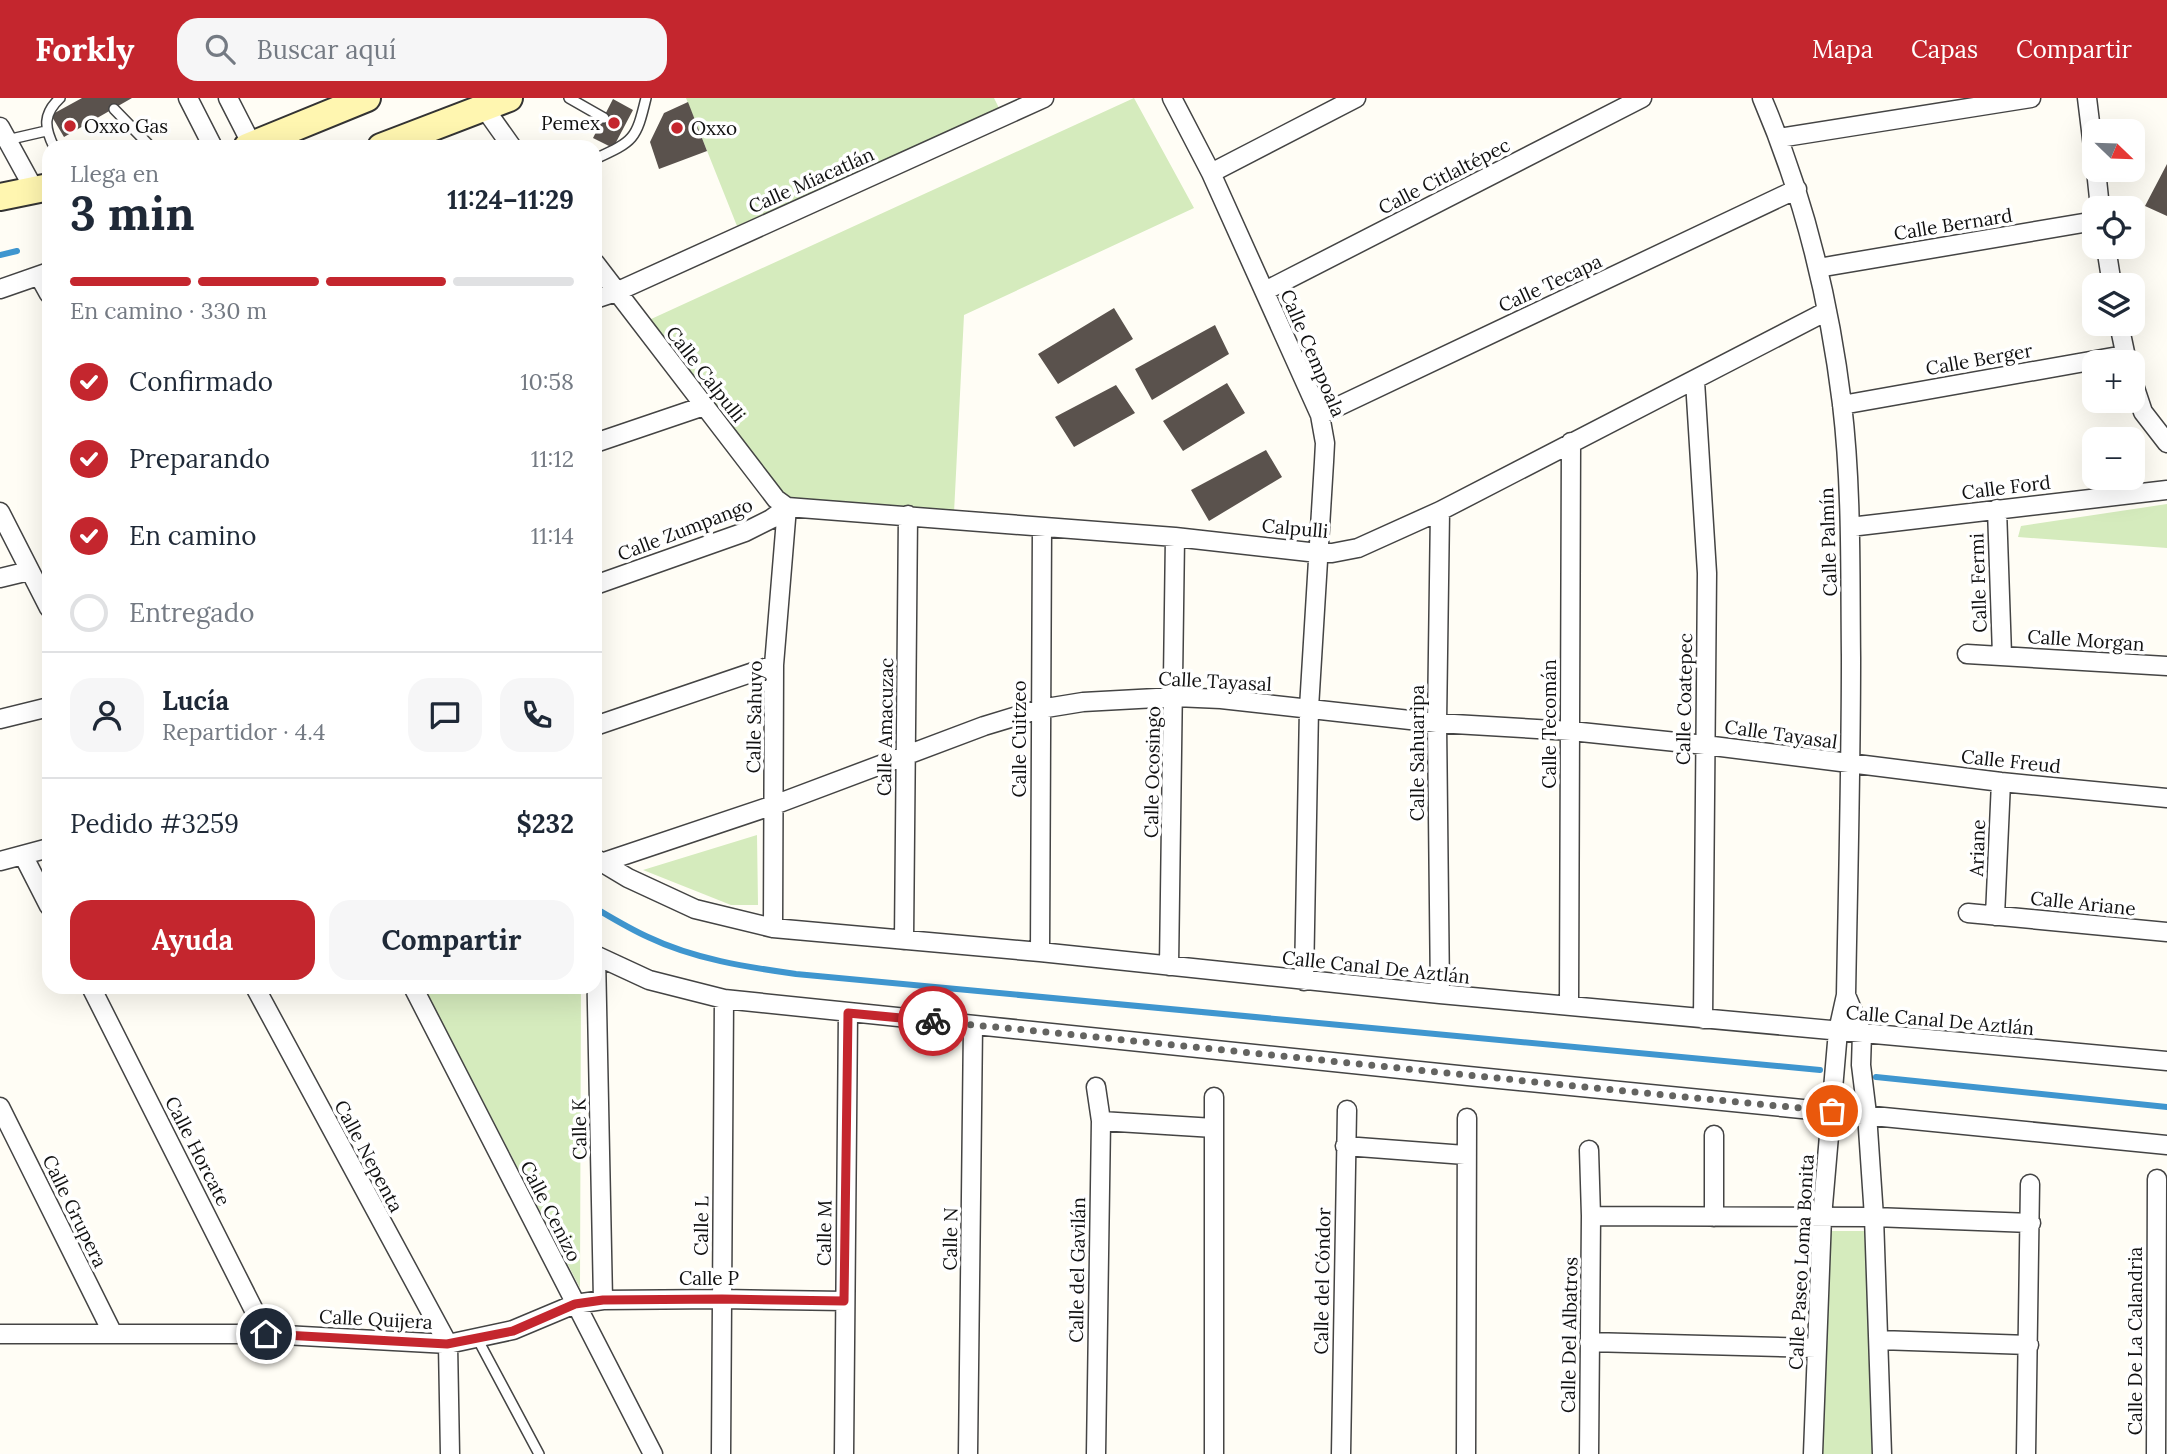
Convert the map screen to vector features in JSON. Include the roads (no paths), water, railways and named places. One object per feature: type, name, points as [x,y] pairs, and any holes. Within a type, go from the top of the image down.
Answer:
[{"type":"main road","points":[[265,140],[367,98]]},
{"type":"main road","points":[[400,140],[509,98]]},
{"type":"main road","points":[[0,197],[41,188]]},
{"type":"street","points":[[188,98],[209,140]]},
{"type":"street","points":[[228,98],[247,140]]},
{"type":"street","name":"Calle Miacatlán","points":[[602,297],[1044,98]]},
{"type":"street","name":"Calle Cempoala","points":[[1172,98],[1211,173],[1321,415],[1325,443],[1308,708],[1304,981]]},
{"type":"street","points":[[1211,173],[1356,98]]},
{"type":"street","name":"Calle Citlaltépec","points":[[1265,291],[1642,98]]},
{"type":"street","name":"Calle Palmín","points":[[1762,98],[1797,189],[1818,268],[1842,405],[1850,527],[1851,764],[1846,995],[1838,1031]]},
{"type":"street","points":[[1779,138],[1921,106],[2031,98]]},
{"type":"street","points":[[2087,98],[2090,119]]},
{"type":"street","points":[[485,109],[507,140]]},
{"type":"street","points":[[4,133],[41,188]]},
{"type":"street","name":"Calle Tecapa","points":[[1321,415],[1797,189]]},
{"type":"street","name":"Calle Bernard","points":[[1818,268],[2082,223]]},
{"type":"street","name":"Calle Calpulli","points":[[602,273],[776,499],[787,507]]},
{"type":"street","points":[[0,289],[42,275]]},
{"type":"street","name":"Calpulli","points":[[787,507],[1175,537],[1318,553],[1358,548],[1440,511],[1695,381],[1827,310]]},
{"type":"street","name":"Calle Berger","points":[[1842,405],[2082,365]]},
{"type":"street","name":"Calle Coatepec","points":[[1695,381],[1707,545],[1703,1019]]},
{"type":"street","points":[[602,441],[704,406]]},
{"type":"street","points":[[2144,413],[2167,443]]},
{"type":"street","name":"Calle Tecomán","points":[[1569,1006],[1571,442]]},
{"type":"street","name":"Calle Ford","points":[[1850,527],[2167,490]]},
{"type":"street","name":"Calle Zumpango","points":[[602,583],[745,532],[771,519],[787,507]]},
{"type":"street","name":"Calle Sahuyo","points":[[773,928],[774,665],[787,507]]},
{"type":"street","name":"Calle Fermi","points":[[1997,509],[2002,656]]},
{"type":"street","name":"Calle Sahuaripa","points":[[1440,511],[1437,723],[1440,994]]},
{"type":"street","points":[[0,512],[42,595]]},
{"type":"street","name":"Calle Amacuzac","points":[[904,940],[908,515]]},
{"type":"street","name":"Calle Cuitzeo","points":[[1040,951],[1042,527]]},
{"type":"street","name":"Calle Ocosingo","points":[[1169,966],[1175,697],[1175,537]]},
{"type":"street","points":[[0,579],[29,571]]},
{"type":"street","name":"Calle Morgan","points":[[1967,654],[2167,666]]},
{"type":"street","points":[[602,724],[774,665]]},
{"type":"street","name":"Calle Tayasal","points":[[602,859],[774,805],[984,726],[1040,709],[1083,702],[1175,697],[1221,699],[1437,723],[1570,731],[1851,764]]},
{"type":"street","points":[[0,719],[42,709]]},
{"type":"street","name":"Calle Freud","points":[[1851,764],[2167,798]]},
{"type":"street","name":"Ariane","points":[[1995,916],[2001,782]]},
{"type":"street","points":[[0,861],[42,850]]},
{"type":"street","points":[[23,855],[42,892]]},
{"type":"street","name":"Calle Canal De Aztlán","points":[[602,862],[628,878],[695,909],[773,928],[1040,951],[1304,981],[2167,1062]]},
{"type":"street","name":"Calle Ariane","points":[[1968,913],[2167,932]]},
{"type":"street","points":[[602,959],[649,980],[724,999],[1482,1078],[2167,1145]]},
{"type":"street","name":"Calle Horcate","points":[[95,994],[266,1334]]},
{"type":"street","name":"Calle Nepenta","points":[[258,994],[447,1344]]},
{"type":"street","name":"Calle Cenizo","points":[[418,994],[653,1454]]},
{"type":"street","name":"Calle K","points":[[597,994],[603,1300]]},
{"type":"street","name":"Calle Palmín","points":[[1846,995],[1862,1033]]},
{"type":"street","name":"Calle L","points":[[721,1454],[724,999]]},
{"type":"street","name":"Calle M","points":[[844,1454],[848,1013]]},
{"type":"street","name":"Calle N","points":[[968,1454],[973,1025]]},
{"type":"street","name":"Calle Paseo Loma Bonita","points":[[1813,1454],[1822,1217],[1838,1031]]},
{"type":"street","points":[[1862,1033],[1861,1065],[1867,1114],[1880,1340],[1882,1454]]},
{"type":"street","name":"Calle del Gavilán","points":[[1096,1087],[1101,1121],[1096,1454]]},
{"type":"street","points":[[1214,1097],[1214,1454]]},
{"type":"street","name":"Calle Grupera","points":[[0,1107],[113,1334]]},
{"type":"street","name":"Calle del Cóndor","points":[[1341,1454],[1346,1110]]},
{"type":"street","points":[[1466,1454],[1467,1118]]},
{"type":"street","points":[[1101,1121],[1214,1129]]},
{"type":"street","points":[[1714,1135],[1714,1217]]},
{"type":"street","points":[[1345,1146],[1465,1155]]},
{"type":"street","name":"Calle Del Albatros","points":[[1589,1150],[1589,1454]]},
{"type":"street","name":"Calle De La Calandria","points":[[2156,1454],[2162,1229],[2157,1179]]},
{"type":"street","points":[[2026,1454],[2030,1184]]},
{"type":"street","points":[[1591,1216],[1874,1217],[2031,1223]]},
{"type":"street","name":"Calle P","points":[[575,1304],[603,1300],[844,1301]]},
{"type":"street","name":"Calle Quijera","points":[[0,1334],[266,1334],[447,1344],[513,1331],[575,1304]]},
{"type":"street","points":[[1880,1340],[2029,1345]]},
{"type":"street","points":[[1589,1342],[1816,1348]]},
{"type":"street","points":[[447,1344],[450,1454]]},
{"type":"lane","points":[[51,140],[46,116],[60,98]]},
{"type":"lane","points":[[569,98],[604,118]]},
{"type":"lane","points":[[602,156],[623,146],[636,133],[646,98]]},
{"type":"lane","points":[[114,109],[143,140]]},
{"type":"lane","points":[[624,128],[636,133]]},
{"type":"lane","points":[[4,133],[47,131]]},
{"type":"lane","points":[[477,1338],[539,1454]]},
{"type":"waterway","points":[[0,255],[17,251]]},
{"type":"waterway","points":[[602,912],[641,934],[683,951],[739,965],[796,974],[1820,1070]]},
{"type":"waterway","points":[[1876,1077],[2167,1107]]},
{"type":"place","name":"Pemex","points":[[614,123]]},
{"type":"place","name":"Oxxo Gas","points":[[70,126]]},
{"type":"place","name":"Oxxo","points":[[677,128]]}]
